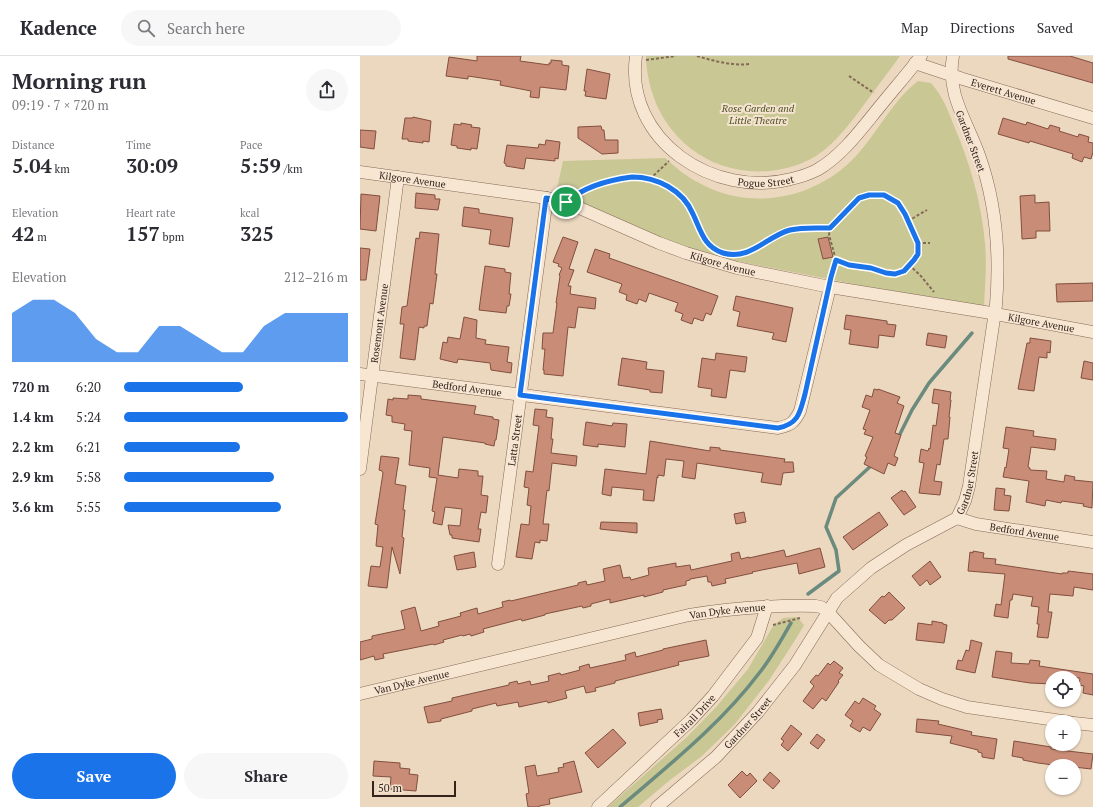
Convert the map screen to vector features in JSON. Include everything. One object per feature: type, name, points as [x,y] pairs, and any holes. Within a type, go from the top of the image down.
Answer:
[{"type":"street","name":"Gardner Street","points":[[656,807],[716,757],[758,712],[795,665],[837,598],[871,568],[906,545],[957,518],[965,501],[969,486],[995,314],[998,282],[994,223],[988,188],[979,155],[954,94],[951,75],[953,56]]},
{"type":"street","name":"Pogue Street","points":[[640,58],[635,76],[640,101],[654,131],[663,142],[677,155],[710,174],[743,183],[764,184],[802,176],[817,170],[830,160],[846,146],[862,128],[918,60]]},
{"type":"street","name":"Everett Avenue","points":[[918,60],[951,75],[1093,118]]},
{"type":"street","name":"Kilgore Avenue","points":[[360,172],[566,202],[624,229],[686,253],[737,268],[830,288],[995,314],[1093,332]]},
{"type":"street","name":"Rosemont Avenue","points":[[360,469],[398,177]]},
{"type":"street","name":"Latta Street","points":[[498,564],[546,198]]},
{"type":"street","name":"Bedford Avenue","points":[[360,374],[778,428],[788,426],[795,421],[800,411],[830,288]]},
{"type":"street","name":"Bedford Avenue","points":[[957,518],[976,524],[1093,542]]},
{"type":"street","name":"Van Dyke Avenue","points":[[360,694],[689,615],[767,606],[816,606],[821,607],[828,612],[859,646],[880,665],[919,689],[942,700],[967,707],[1045,718]]},
{"type":"street","name":"Fairall Drive","points":[[598,807],[691,720],[713,696],[757,638],[767,606]]},
{"type":"street","points":[[1081,724],[1093,726]]},
{"type":"path","points":[[640,58],[676,56]]},
{"type":"path","points":[[697,56],[720,62],[741,65],[750,64]]},
{"type":"path","points":[[849,76],[874,93]]},
{"type":"path","points":[[650,179],[669,161]]},
{"type":"path","points":[[566,202],[588,188],[602,183],[632,177],[643,177],[650,179],[676,190],[688,204],[704,241],[713,249],[718,251]]},
{"type":"path","points":[[830,288],[836,260],[829,235],[830,228],[859,198],[869,195],[884,195],[898,203],[918,243],[918,254],[904,271],[895,274],[886,273],[871,268],[849,265],[836,260]]},
{"type":"path","points":[[908,221],[927,210]]},
{"type":"path","points":[[730,255],[750,252],[779,234],[792,229],[830,228]]},
{"type":"path","points":[[918,243],[930,243]]},
{"type":"path","points":[[909,265],[920,275],[934,292],[939,295]]},
{"type":"green space","name":"Rose Garden and Little Theatre","points":[[646,56],[900,56],[849,124],[824,150],[812,159],[792,167],[777,170],[756,171],[735,169],[716,163],[698,154],[683,142],[669,127],[659,109],[650,85]]},
{"type":"green space","points":[[918,81],[931,83],[942,98],[960,140],[970,169],[981,214],[985,244],[986,267],[984,306],[864,286],[726,259],[672,242],[556,193],[563,161],[665,158],[691,178],[721,193],[763,199],[804,191],[823,182],[856,156],[901,97]]},
{"type":"green space","points":[[797,617],[804,625],[770,679],[735,724],[702,756],[638,807],[608,807],[688,736],[717,706],[748,669],[773,626],[783,618]]},
{"type":"building","points":[[477,56],[521,56],[520,61],[549,65],[551,60],[562,61],[562,65],[569,66],[566,90],[540,87],[539,98],[530,97],[531,91],[500,85],[501,81],[468,76],[468,79],[446,76],[449,57],[477,61]]},
{"type":"building","points":[[1008,56],[1070,56],[1093,63],[1093,83],[1008,59]]},
{"type":"building","points":[[587,69],[610,74],[606,99],[585,96],[586,91],[584,91]]},
{"type":"building","points":[[413,117],[431,121],[429,142],[423,141],[423,143],[402,139],[405,118]]},
{"type":"building","points":[[1003,118],[1026,125],[1027,122],[1048,129],[1050,125],[1060,128],[1059,131],[1078,137],[1079,134],[1089,137],[1088,142],[1093,143],[1091,159],[1084,157],[1082,162],[1072,158],[1073,154],[1030,141],[1029,143],[998,134]]},
{"type":"building","points":[[461,123],[472,125],[471,127],[480,128],[477,149],[471,148],[471,150],[457,148],[457,146],[451,145],[454,124],[461,125]]},
{"type":"building","points":[[601,126],[602,130],[604,130],[605,140],[618,140],[618,153],[602,154],[578,138],[578,127]]},
{"type":"building","points":[[360,130],[376,131],[374,149],[360,147]]},
{"type":"building","points":[[546,140],[560,142],[558,159],[555,158],[555,161],[526,158],[524,169],[506,166],[504,163],[507,145],[538,148],[539,144],[545,145]]},
{"type":"building","points":[[416,193],[435,195],[435,199],[440,199],[438,210],[415,208]]},
{"type":"building","points":[[361,194],[380,196],[376,231],[360,229]]},
{"type":"building","points":[[1035,195],[1035,203],[1049,202],[1050,231],[1036,231],[1036,238],[1022,239],[1020,196]]},
{"type":"building","points":[[464,207],[479,209],[479,213],[513,218],[509,247],[489,244],[491,230],[462,226]]},
{"type":"building","points":[[420,232],[439,234],[435,274],[437,274],[433,304],[430,303],[427,326],[424,326],[424,328],[419,327],[415,360],[400,358],[404,324],[400,324],[402,307],[407,306],[416,238],[419,239]]},
{"type":"building","points":[[563,237],[578,242],[569,269],[574,270],[568,286],[571,286],[570,294],[596,298],[595,309],[578,307],[575,328],[568,327],[563,376],[544,374],[545,349],[542,349],[543,333],[553,333],[559,275],[562,268],[558,266],[559,264],[553,262]]},
{"type":"building","points":[[828,237],[833,257],[823,259],[818,239]]},
{"type":"building","points":[[360,248],[370,249],[366,280],[360,280]]},
{"type":"building","points":[[595,249],[610,254],[609,258],[718,296],[711,315],[706,313],[703,321],[694,318],[692,324],[681,320],[683,314],[675,311],[678,303],[649,293],[646,302],[639,299],[637,304],[626,300],[627,295],[619,292],[622,284],[587,272]]},
{"type":"building","points":[[485,266],[505,269],[505,272],[511,273],[509,294],[511,294],[506,313],[479,310]]},
{"type":"building","points":[[1093,283],[1093,301],[1057,302],[1056,284]]},
{"type":"building","points":[[736,296],[793,308],[786,342],[772,339],[774,333],[737,326],[740,312],[733,310]]},
{"type":"building","points":[[846,315],[887,321],[887,324],[896,325],[894,337],[879,335],[878,348],[849,344],[851,330],[844,329]]},
{"type":"building","points":[[464,317],[477,320],[476,338],[486,340],[485,344],[509,347],[507,362],[512,363],[511,373],[491,370],[490,363],[458,359],[457,363],[440,359],[443,342],[447,343],[448,337],[460,339]]},
{"type":"building","points":[[928,333],[947,336],[945,348],[926,345]]},
{"type":"building","points":[[1030,338],[1051,341],[1050,353],[1047,352],[1047,358],[1039,357],[1034,391],[1018,389],[1027,343],[1030,343]]},
{"type":"building","points":[[716,353],[747,357],[745,372],[730,370],[726,398],[711,396],[712,389],[698,387],[702,358],[715,360]]},
{"type":"building","points":[[622,358],[647,362],[646,369],[664,371],[662,393],[618,385]]},
{"type":"building","points":[[1084,361],[1093,363],[1093,380],[1081,378]]},
{"type":"building","points":[[874,389],[900,397],[897,403],[904,406],[895,433],[901,435],[894,456],[898,458],[895,466],[888,463],[884,474],[864,464],[867,457],[865,456],[873,437],[864,434],[866,430],[863,429],[870,410],[862,407],[866,395],[872,397]]},
{"type":"building","points":[[934,389],[951,392],[948,439],[944,439],[940,465],[937,464],[934,481],[942,482],[940,495],[919,493],[924,463],[919,462],[921,449],[928,451],[929,448],[930,449],[933,425],[936,426],[939,404],[932,403]]},
{"type":"building","points":[[408,395],[421,396],[421,399],[476,406],[474,414],[493,417],[493,419],[499,420],[494,446],[485,443],[443,437],[438,475],[458,478],[459,469],[478,471],[478,476],[483,476],[481,495],[488,496],[486,513],[481,512],[478,529],[481,529],[479,542],[452,538],[452,535],[450,535],[448,525],[460,526],[462,509],[445,507],[442,525],[433,523],[435,512],[432,511],[437,478],[429,477],[430,468],[409,465],[412,431],[404,430],[405,424],[392,422],[392,416],[386,415],[388,399],[408,399]]},
{"type":"building","points":[[535,409],[547,410],[546,417],[553,418],[551,453],[577,456],[576,466],[552,463],[543,524],[549,524],[547,541],[540,540],[540,543],[535,542],[532,559],[516,557],[521,524],[529,525],[531,506],[527,505],[529,488],[524,487],[526,471],[533,472],[539,426],[533,425]]},
{"type":"building","points":[[586,422],[612,426],[613,423],[627,424],[625,447],[598,444],[598,447],[583,445]]},
{"type":"building","points":[[1006,427],[1034,431],[1033,436],[1056,439],[1055,450],[1031,447],[1028,467],[1030,470],[1047,471],[1046,479],[1064,482],[1065,475],[1075,477],[1074,480],[1093,482],[1092,508],[1083,506],[1084,504],[1062,501],[1061,503],[1046,500],[1045,506],[1026,502],[1029,481],[1003,477],[1009,449],[1003,448]]},
{"type":"building","points":[[650,441],[710,451],[710,447],[720,448],[720,450],[785,459],[784,462],[793,462],[794,472],[783,473],[781,485],[761,482],[763,473],[697,463],[695,479],[682,477],[684,461],[666,459],[664,476],[658,475],[658,478],[657,477],[654,501],[643,500],[644,490],[612,487],[611,496],[602,494],[605,469],[646,474]]},
{"type":"building","points":[[381,456],[399,458],[395,484],[406,486],[403,510],[405,510],[402,537],[404,538],[400,574],[392,547],[387,588],[368,586],[371,566],[380,567],[383,547],[376,546],[378,525],[375,524],[383,473],[379,470]]},
{"type":"building","points":[[996,488],[1005,489],[1004,495],[1011,496],[1009,511],[994,510]]},
{"type":"building","points":[[902,490],[903,492],[905,491],[916,507],[904,515],[891,498]]},
{"type":"building","points":[[744,512],[746,522],[736,524],[734,514]]},
{"type":"building","points":[[879,512],[888,525],[853,550],[843,537]]},
{"type":"building","points":[[601,522],[637,523],[637,533],[600,529]]},
{"type":"building","points":[[820,548],[825,567],[799,574],[797,563],[725,579],[726,583],[712,586],[711,582],[708,582],[707,576],[690,579],[686,581],[686,585],[663,590],[663,592],[644,597],[644,595],[610,603],[610,599],[591,604],[591,606],[583,608],[582,606],[545,614],[522,621],[521,619],[483,629],[484,632],[471,636],[470,634],[462,635],[443,640],[444,642],[434,645],[383,654],[384,658],[375,660],[374,656],[360,660],[360,642],[372,639],[372,636],[405,629],[401,611],[415,607],[421,631],[439,626],[438,622],[461,616],[460,613],[477,608],[478,614],[503,607],[502,602],[578,585],[578,583],[586,581],[587,585],[605,581],[603,569],[620,565],[623,578],[630,577],[631,580],[649,575],[648,568],[676,563],[676,567],[690,565],[691,570],[732,561],[731,554],[739,552],[741,559],[784,550],[786,557]]},
{"type":"building","points":[[973,551],[984,553],[983,558],[996,559],[995,564],[1062,574],[1068,573],[1068,571],[1093,574],[1093,590],[1074,587],[1073,596],[1050,594],[1048,612],[1052,612],[1048,638],[1037,637],[1039,607],[1031,606],[1033,597],[1013,594],[1012,600],[1010,600],[1008,618],[994,616],[996,604],[1001,605],[1005,574],[968,571],[970,552],[973,553]]},
{"type":"building","points":[[474,552],[476,567],[457,570],[454,556]]},
{"type":"building","points":[[930,561],[941,577],[930,585],[927,580],[920,586],[912,576]]},
{"type":"building","points":[[889,592],[905,608],[892,620],[889,620],[885,624],[869,610],[882,596],[884,597]]},
{"type":"building","points":[[932,621],[947,625],[944,643],[916,640],[918,623],[932,625]]},
{"type":"building","points":[[706,640],[709,656],[678,662],[679,665],[615,681],[615,683],[595,688],[596,691],[586,693],[584,686],[565,691],[567,698],[548,703],[547,701],[519,707],[518,702],[497,706],[496,703],[441,719],[441,721],[428,723],[424,707],[452,701],[452,698],[509,685],[509,683],[517,681],[518,684],[530,681],[531,685],[549,681],[548,676],[560,673],[561,675],[580,670],[579,667],[589,664],[590,668],[626,660],[625,655],[635,652],[636,657],[663,649]]},
{"type":"building","points":[[971,640],[982,643],[975,673],[956,669],[958,660],[962,661],[966,650],[969,651]]},
{"type":"building","points":[[996,651],[1012,653],[1011,663],[1029,664],[1030,660],[1040,661],[1039,666],[1073,671],[1045,671],[1045,684],[992,677]]},
{"type":"building","points":[[834,661],[843,668],[839,673],[843,675],[826,701],[822,698],[813,709],[803,701],[814,686],[810,682],[816,675],[818,676],[828,663],[830,665]]},
{"type":"building","points":[[1081,672],[1093,674],[1093,695],[1083,693],[1084,686],[1081,685]]},
{"type":"building","points":[[863,698],[876,706],[874,709],[881,714],[870,731],[863,727],[860,732],[850,726],[853,721],[845,715],[855,701],[859,704]]},
{"type":"building","points":[[661,709],[663,719],[657,720],[658,722],[640,726],[638,713]]},
{"type":"building","points":[[917,719],[939,721],[938,724],[972,732],[971,735],[997,739],[994,759],[982,757],[982,753],[978,752],[978,750],[950,743],[952,736],[916,732]]},
{"type":"building","points":[[791,725],[802,734],[788,751],[781,745],[784,741],[781,739]]},
{"type":"building","points":[[613,729],[626,743],[598,768],[585,753]]},
{"type":"building","points":[[817,734],[825,740],[818,749],[810,743]]},
{"type":"building","points":[[1014,741],[1045,746],[1045,751],[1068,751],[1093,754],[1091,769],[1081,768],[1081,759],[1045,759],[1045,764],[1023,760],[1023,758],[1012,756]]},
{"type":"building","points":[[374,761],[400,763],[400,768],[410,769],[409,774],[418,775],[416,791],[390,789],[391,777],[373,776]]},
{"type":"building","points":[[574,761],[582,792],[549,799],[550,804],[539,807],[528,807],[526,794],[529,793],[525,767],[535,765],[537,776],[559,772],[558,768],[564,767],[563,764]]},
{"type":"building","points":[[742,771],[747,776],[750,773],[757,781],[740,798],[728,785]]},
{"type":"building","points":[[770,772],[780,781],[773,789],[763,780]]},
{"type":"waterway","points":[[898,438],[912,410],[929,383],[972,333]]},
{"type":"waterway","points":[[808,594],[839,571],[836,550],[826,527],[836,498],[873,464]]},
{"type":"waterway","points":[[620,807],[676,760],[729,709],[764,666],[791,623]]},
{"type":"route","points":[[643,177],[656,181],[676,190],[688,204],[704,241],[713,249],[730,255],[750,252],[779,234],[792,229],[830,228],[859,198],[869,195],[884,195],[898,203],[905,214],[918,243],[918,254],[904,271],[895,274],[886,273],[871,268],[862,268],[849,265],[836,260],[805,394],[800,411],[795,421],[788,426],[778,428],[520,395],[546,198],[566,202],[588,188],[617,179],[643,177]]}]
